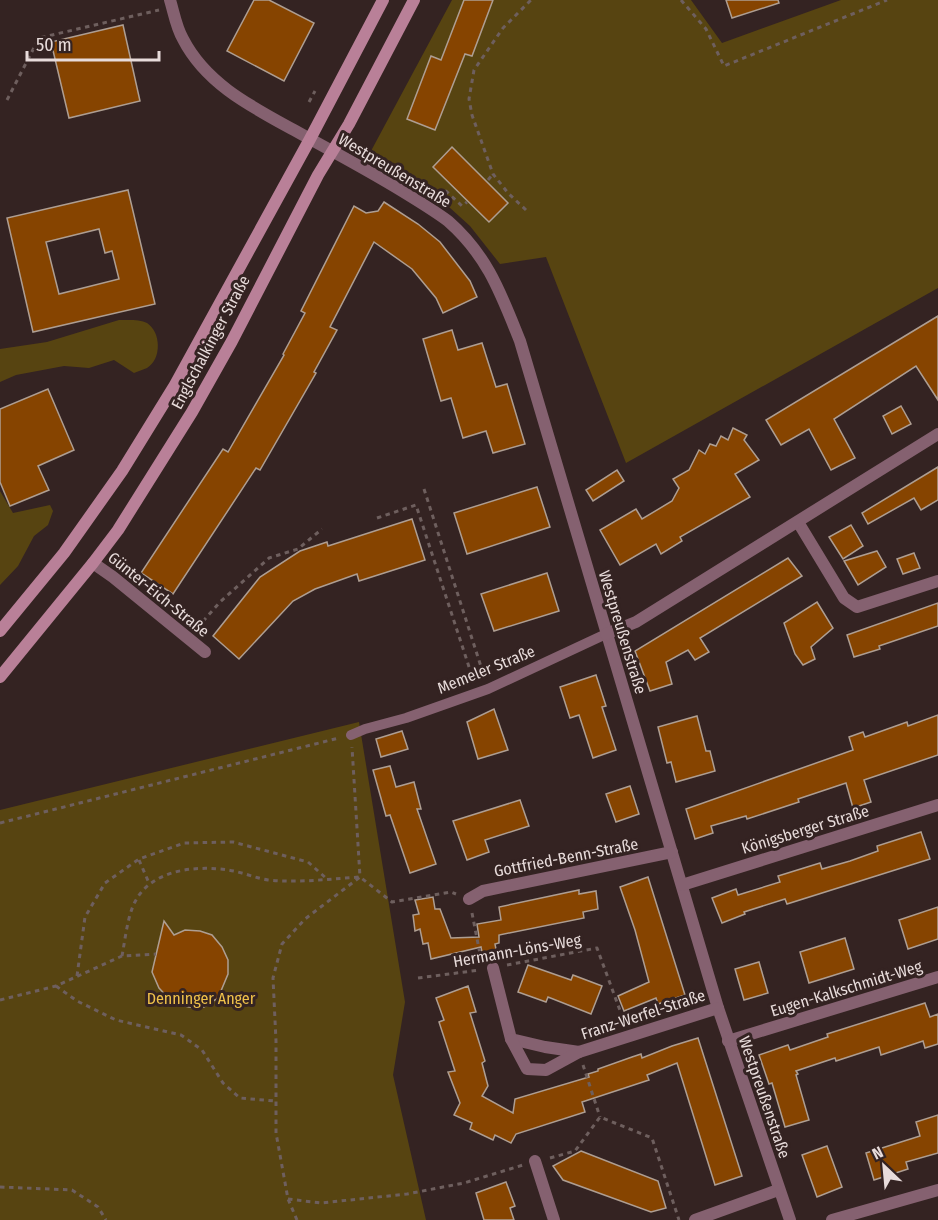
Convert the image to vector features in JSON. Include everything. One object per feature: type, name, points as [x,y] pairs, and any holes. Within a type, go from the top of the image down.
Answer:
[{"type":"main road","name":"Englschalkinger Straße","points":[[0,631],[64,553],[122,471],[175,385],[310,139],[383,0]]},
{"type":"main road","name":"Englschalkinger Straße","points":[[0,676],[117,530],[192,412],[414,0]]},
{"type":"street","name":"Westpreußenstraße","points":[[171,4],[182,39],[192,54],[219,84],[244,102],[379,176],[448,221],[478,252],[494,276],[520,341],[728,1041],[790,1220]]},
{"type":"street","name":"Memeler Straße","points":[[606,634],[636,622],[938,434]]},
{"type":"street","points":[[798,522],[844,598],[857,607],[938,581]]},
{"type":"street","name":"Günter-Eich-Straße","points":[[93,562],[205,652]]},
{"type":"street","name":"Königsberger Straße","points":[[682,885],[938,805]]},
{"type":"street","name":"Gottfried-Benn-Straße","points":[[469,899],[483,891],[672,852]]},
{"type":"street","name":"Franz-Werfel-Straße","points":[[493,968],[511,1039],[527,1069],[546,1070],[579,1052],[718,1008]]},
{"type":"street","name":"Eugen-Kalkschmidt-Weg","points":[[728,1041],[938,977]]},
{"type":"street","name":"Franz-Werfel-Straße","points":[[511,1039],[579,1052]]},
{"type":"street","points":[[535,1161],[553,1220]]},
{"type":"street","points":[[695,1220],[778,1190]]},
{"type":"street","points":[[832,1220],[938,1190]]},
{"type":"lane","name":"Memeler Straße","points":[[351,735],[483,691],[606,634]]},
{"type":"path","points":[[526,210],[508,193],[494,174],[472,115],[469,99],[474,70],[503,28],[531,0]]},
{"type":"path","points":[[681,0],[706,29],[724,66],[887,0]]},
{"type":"path","points":[[7,100],[39,38],[171,4]]},
{"type":"path","points":[[309,102],[315,91]]},
{"type":"path","points":[[488,180],[494,174]]},
{"type":"path","points":[[447,192],[462,206],[467,202]]},
{"type":"path","points":[[424,489],[483,691]]},
{"type":"path","points":[[377,518],[416,506],[483,691]]},
{"type":"path","points":[[188,638],[220,602],[269,558],[298,549],[322,529]]},
{"type":"path","points":[[0,823],[351,735],[360,877]]},
{"type":"path","points":[[77,976],[85,917],[105,883],[139,859],[184,843],[233,842],[308,862],[327,879]]},
{"type":"path","points":[[139,859],[149,883]]},
{"type":"path","points":[[122,956],[133,906],[149,883],[172,873],[198,868],[229,870],[266,880],[303,881],[360,877],[392,902],[451,892],[469,899],[482,962],[493,968]]},
{"type":"path","points":[[297,1220],[288,1199],[276,1133],[273,978],[282,944],[305,919],[360,877]]},
{"type":"path","name":"Hermann-Löns-Weg","points":[[418,978],[493,968],[597,948],[630,1037]]},
{"type":"path","points":[[0,1000],[57,986],[122,956],[156,954]]},
{"type":"path","points":[[57,986],[76,1000],[116,1020],[181,1035],[202,1050],[223,1083],[240,1098],[275,1101]]},
{"type":"path","points":[[579,1052],[600,1117]]},
{"type":"path","points":[[288,1199],[321,1203],[407,1194],[464,1183],[575,1151],[600,1117]]},
{"type":"path","points":[[600,1117],[652,1138],[679,1220]]},
{"type":"path","points":[[0,1187],[72,1190],[98,1207],[106,1220]]},
{"type":"green space","points":[[452,0],[691,0],[722,43],[841,0],[938,0],[938,288],[626,463],[546,257],[500,264],[470,226],[438,197],[386,167],[371,151]]},
{"type":"green space","points":[[119,320],[144,322],[152,327],[158,346],[152,364],[147,368],[134,373],[114,360],[89,368],[64,366],[16,375],[0,382],[0,349],[47,342]]},
{"type":"green space","points":[[0,491],[13,513],[50,505],[53,511],[48,525],[34,536],[18,566],[0,585]]},
{"type":"green space","name":"Denninger Anger","points":[[359,722],[405,1002],[393,1075],[426,1220],[0,1220],[0,810]]},
{"type":"building","points":[[254,0],[269,0],[314,23],[284,81],[227,51]]},
{"type":"building","points":[[464,0],[493,0],[472,56],[465,54],[435,130],[407,119],[431,56],[441,60]]},
{"type":"building","points":[[726,0],[778,0],[779,3],[732,18]]},
{"type":"building","points":[[123,25],[140,101],[69,118],[51,42]]},
{"type":"building","points":[[452,147],[508,203],[489,222],[433,167]]},
{"type":"building","points":[[128,190],[155,304],[33,332],[7,218]],"holes":[[[99,229],[105,253],[112,251],[119,279],[59,294],[46,242]]]},
{"type":"building","points":[[384,202],[418,224],[440,242],[470,281],[477,297],[443,313],[436,298],[412,269],[374,242],[330,327],[337,330],[314,372],[316,373],[260,470],[256,468],[173,594],[141,573],[223,449],[228,452],[284,355],[305,313],[301,311],[354,206],[366,213],[378,211]]},
{"type":"building","points":[[938,316],[938,400],[916,366],[834,419],[855,458],[831,470],[809,429],[781,445],[766,420]]},
{"type":"building","points":[[452,330],[458,350],[482,343],[496,387],[507,384],[525,444],[493,453],[486,431],[463,438],[451,398],[441,401],[423,339]]},
{"type":"building","points":[[48,389],[74,450],[38,466],[49,490],[10,506],[0,482],[0,409]]},
{"type":"building","points":[[901,406],[911,424],[892,434],[883,416]]},
{"type":"building","points":[[733,428],[747,435],[744,440],[759,460],[735,474],[750,497],[680,537],[682,541],[661,554],[656,544],[620,565],[600,530],[636,509],[642,519],[672,501],[679,488],[673,479],[689,470],[699,450],[705,454],[710,444],[716,446],[721,436],[728,440]]},
{"type":"building","points":[[938,467],[938,500],[921,510],[914,498],[868,524],[862,513]]},
{"type":"building","points":[[617,470],[624,481],[593,501],[586,490]]},
{"type":"building","points":[[537,487],[550,527],[467,554],[454,513]]},
{"type":"building","points":[[412,519],[425,560],[359,581],[357,574],[315,589],[293,601],[239,659],[213,636],[260,577],[300,551],[327,542],[328,546]]},
{"type":"building","points":[[851,525],[863,546],[843,559],[829,537]]},
{"type":"building","points":[[877,551],[886,567],[858,585],[844,561]]},
{"type":"building","points":[[914,553],[920,568],[903,574],[897,559]]},
{"type":"building","points":[[788,558],[802,576],[700,638],[709,652],[695,660],[688,650],[666,662],[672,684],[650,691],[635,651]]},
{"type":"building","points":[[547,573],[559,611],[494,631],[481,594]]},
{"type":"building","points":[[817,602],[833,628],[811,647],[815,659],[803,665],[795,654],[784,623]]},
{"type":"building","points":[[938,603],[938,626],[854,657],[847,635]]},
{"type":"building","points":[[596,675],[606,706],[602,707],[616,750],[593,758],[579,715],[570,718],[560,687]]},
{"type":"building","points":[[494,709],[508,750],[478,759],[467,722]]},
{"type":"building","points":[[938,715],[938,755],[864,780],[871,802],[853,808],[846,783],[747,819],[746,816],[711,826],[713,833],[695,839],[686,809],[853,750],[849,737],[863,732],[865,737],[907,722],[908,726]]},
{"type":"building","points":[[697,716],[706,751],[710,751],[715,771],[676,782],[671,762],[667,763],[658,727]]},
{"type":"building","points":[[402,731],[408,749],[381,757],[376,739]]},
{"type":"building","points":[[390,766],[396,787],[414,782],[421,809],[417,809],[436,864],[410,873],[390,815],[386,816],[373,770]]},
{"type":"building","points":[[630,786],[639,814],[616,822],[606,794]]},
{"type":"building","points":[[520,800],[529,826],[485,840],[489,852],[467,860],[453,821]]},
{"type":"building","points":[[921,832],[930,859],[787,904],[785,899],[744,912],[745,914],[722,923],[712,898],[736,889],[738,895],[780,882],[778,876],[820,863],[822,869],[850,861],[878,851],[877,846]]},
{"type":"building","points":[[648,877],[685,995],[658,1004],[656,998],[624,1011],[618,996],[649,982],[620,887]]},
{"type":"building","points":[[579,890],[579,894],[596,891],[598,909],[583,912],[584,918],[499,935],[499,943],[495,944],[498,960],[484,963],[481,947],[431,959],[428,943],[423,944],[420,929],[415,931],[413,915],[419,914],[415,900],[433,897],[435,909],[440,909],[451,938],[479,937],[477,924],[501,920],[499,907]]},
{"type":"building","points":[[938,907],[938,939],[908,949],[899,920]]},
{"type":"building","points":[[164,921],[174,935],[185,930],[200,931],[212,935],[222,947],[228,960],[228,974],[218,998],[204,1007],[189,1007],[173,1003],[159,988],[152,972]]},
{"type":"building","points":[[845,938],[854,969],[809,983],[800,952]]},
{"type":"building","points":[[759,962],[768,993],[744,1000],[735,969]]},
{"type":"building","points":[[528,965],[571,980],[573,975],[602,986],[591,1014],[548,997],[546,1002],[518,992]]},
{"type":"building","points":[[468,986],[476,1012],[470,1013],[485,1061],[482,1063],[488,1086],[482,1096],[513,1113],[515,1099],[589,1077],[588,1074],[598,1069],[641,1054],[642,1058],[698,1038],[742,1176],[715,1185],[677,1063],[647,1075],[649,1080],[582,1102],[585,1112],[516,1134],[511,1143],[495,1135],[493,1140],[470,1129],[472,1123],[454,1115],[460,1103],[448,1072],[455,1071],[439,1022],[444,1020],[436,998]]},
{"type":"building","points":[[925,1003],[930,1017],[938,1014],[938,1044],[925,1048],[923,1041],[881,1055],[879,1047],[796,1071],[809,1120],[785,1127],[772,1083],[769,1084],[759,1055],[788,1045],[790,1050],[828,1037],[827,1034]]},
{"type":"building","points":[[938,1115],[938,1153],[906,1162],[908,1169],[874,1180],[866,1153],[920,1136],[916,1122]]},
{"type":"building","points":[[827,1146],[842,1187],[817,1197],[802,1155]]},
{"type":"building","points":[[581,1151],[658,1181],[666,1208],[651,1212],[563,1180],[553,1166]]},
{"type":"building","points":[[506,1182],[515,1206],[510,1208],[514,1220],[484,1220],[476,1193]]}]
